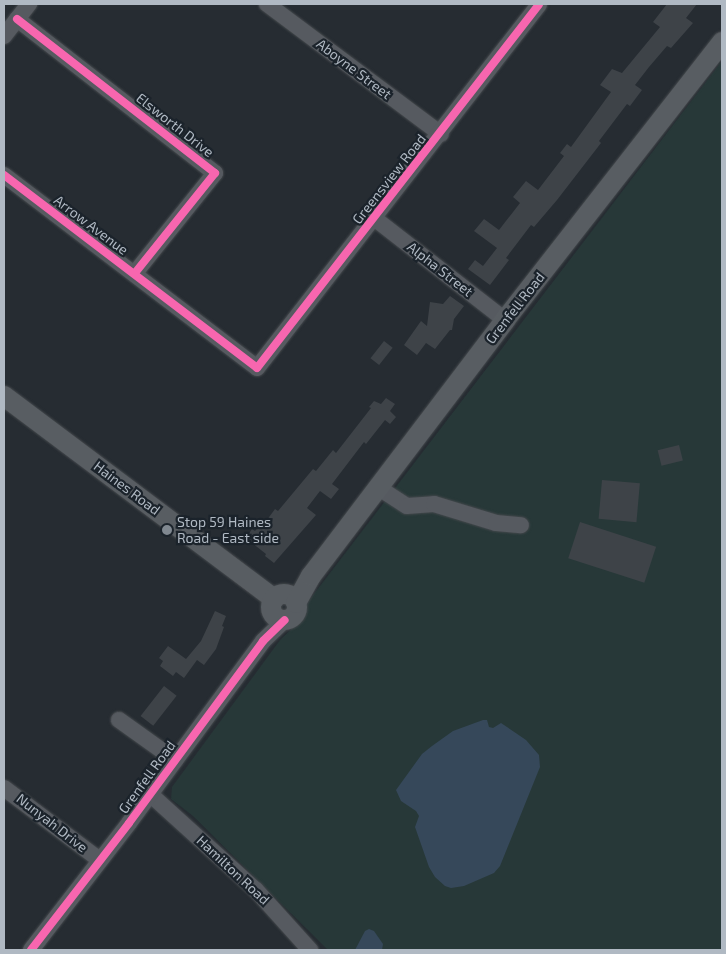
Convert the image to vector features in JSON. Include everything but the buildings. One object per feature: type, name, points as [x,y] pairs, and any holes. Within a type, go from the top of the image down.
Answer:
[{"type":"main road","name":"Grenfell Road","points":[[283,606],[311,576],[506,320],[722,42]]},
{"type":"main road","name":"Haines Road","points":[[4,396],[283,606]]},
{"type":"street","points":[[4,36],[29,4]]},
{"type":"street","name":"Aboyne Street","points":[[267,4],[440,134]]},
{"type":"street","name":"Greensview Road","points":[[257,368],[440,134],[536,5]]},
{"type":"street","name":"Elsworth Drive","points":[[18,19],[215,173],[134,273]]},
{"type":"street","name":"Arrow Avenue","points":[[4,175],[257,368]]},
{"type":"street","name":"Alpha Street","points":[[374,218],[506,320]]},
{"type":"street","points":[[379,488],[407,506],[442,506],[496,524],[521,525]]},
{"type":"street","name":"Grenfell Road","points":[[31,950],[263,641],[283,606]]},
{"type":"street","points":[[119,720],[175,760]]},
{"type":"street","name":"Nunyah Drive","points":[[4,788],[100,860]]},
{"type":"street","name":"Hamilton Road","points":[[150,794],[256,890],[310,950]]},
{"type":"shaded area","points":[[722,61],[722,950],[328,950],[193,816],[171,799],[172,787],[280,640],[302,619],[307,603]]},
{"type":"water","points":[[487,720],[489,727],[493,728],[501,723],[526,740],[539,755],[540,767],[500,866],[494,873],[464,886],[451,888],[445,886],[435,877],[429,867],[415,827],[419,816],[416,811],[401,801],[396,790],[422,754],[453,731]]},
{"type":"water","points":[[369,929],[374,931],[383,944],[382,950],[355,950],[365,931]]},
{"type":"cycle path","points":[[4,175],[257,368],[539,4]]},
{"type":"cycle path","points":[[17,19],[215,173],[135,273]]},
{"type":"cycle path","points":[[31,950],[129,823],[263,641],[285,620]]},
{"type":"place","name":"Stop 59 Haines Road - East side","points":[[167,530]]}]
